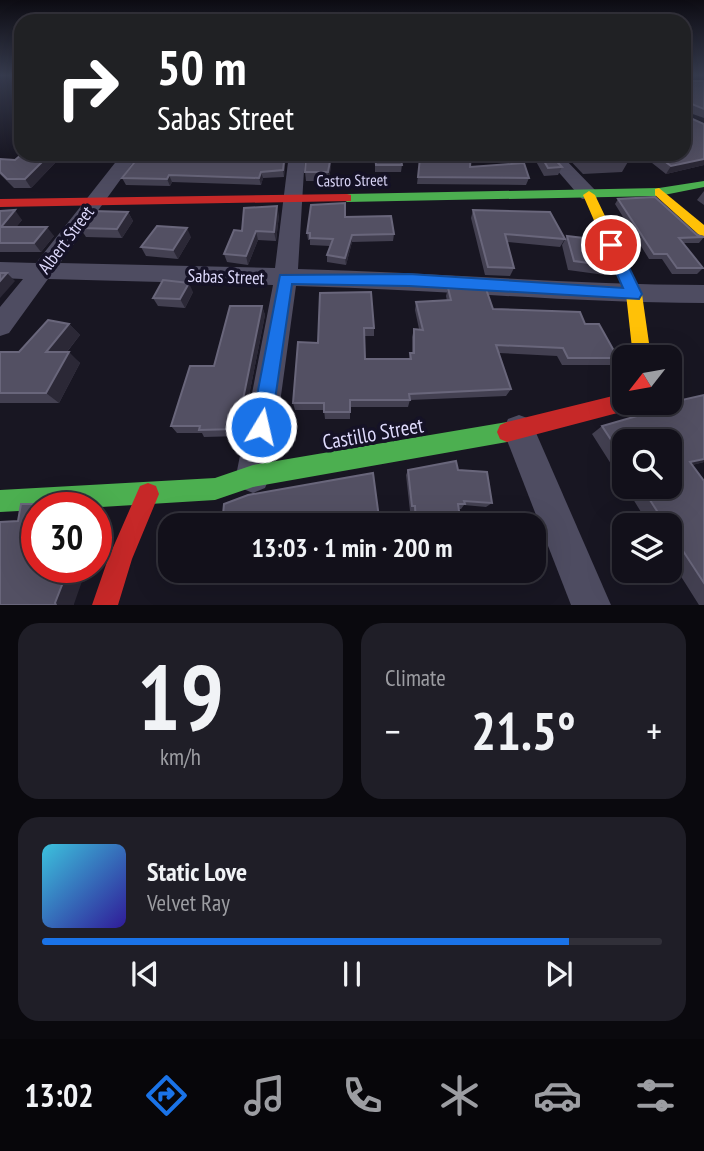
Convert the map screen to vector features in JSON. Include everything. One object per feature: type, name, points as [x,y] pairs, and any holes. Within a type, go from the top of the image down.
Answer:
[{"type":"main road","name":"Castro Street","points":[[0,203],[589,195],[659,192],[704,184]]},
{"type":"main road","points":[[659,192],[704,232]]},
{"type":"main road","points":[[589,195],[634,294],[640,345]]},
{"type":"main road","name":"Castillo Street","points":[[0,501],[215,489],[253,476],[519,430],[612,405]]},
{"type":"main road","points":[[105,605],[120,559],[148,494]]},
{"type":"street","name":"Albert Street","points":[[0,326],[126,161]]},
{"type":"street","points":[[253,476],[285,279],[298,161]]},
{"type":"street","points":[[557,161],[589,195]]},
{"type":"street","name":"Sabas Street","points":[[0,270],[409,280],[634,294],[704,294]]},
{"type":"street","points":[[519,430],[591,605]]},
{"type":"building","points":[[691,118],[704,124],[704,159],[671,166],[664,161],[691,161]]},
{"type":"building","points":[[0,159],[43,161],[25,179],[7,179],[0,172]]},
{"type":"building","points":[[135,161],[284,161],[283,170],[261,172],[259,178],[169,175],[167,179],[122,178]]},
{"type":"building","points":[[306,161],[330,161],[328,172],[305,172]]},
{"type":"building","points":[[376,161],[401,161],[402,165],[376,165]]},
{"type":"building","points":[[420,161],[470,161],[470,167],[524,163],[529,178],[418,177]]},
{"type":"building","points":[[544,161],[556,161],[562,167],[548,168]]},
{"type":"building","points":[[655,197],[697,235],[704,237],[679,238],[703,268],[677,268],[667,254],[654,254],[618,199]]},
{"type":"building","points":[[345,203],[345,217],[391,216],[394,234],[352,235],[345,258],[327,255],[333,239],[310,238],[310,233],[307,233],[311,205]]},
{"type":"building","points":[[277,206],[274,232],[256,231],[246,256],[224,254],[234,230],[242,231],[244,208]]},
{"type":"building","points":[[15,210],[1,227],[47,227],[34,243],[0,243],[0,211]]},
{"type":"building","points":[[473,210],[550,212],[565,239],[505,234],[514,268],[488,267]]},
{"type":"building","points":[[93,211],[128,212],[117,229],[80,228]]},
{"type":"building","points":[[157,226],[187,228],[173,250],[141,247]]},
{"type":"building","points":[[567,236],[601,240],[612,266],[574,261]]},
{"type":"building","points":[[163,280],[189,283],[180,299],[153,298]]},
{"type":"building","points":[[448,288],[486,289],[493,309],[580,312],[585,324],[599,324],[612,347],[612,358],[568,358],[563,348],[496,345],[511,389],[409,394],[410,400],[350,400],[350,412],[324,412],[324,403],[293,403],[298,342],[318,343],[320,293],[371,292],[374,328],[364,328],[365,359],[411,359],[410,353],[414,353],[414,329],[423,330],[416,302],[451,300]]},
{"type":"building","points":[[230,306],[262,306],[237,429],[199,430],[200,426],[171,426],[190,366],[214,366]]},
{"type":"building","points":[[48,320],[69,324],[46,352],[69,352],[46,393],[0,393],[0,352],[19,352]]},
{"type":"building","points":[[704,395],[704,459],[690,462],[704,481],[704,583],[682,549],[682,513],[658,513],[649,499],[682,499],[682,429],[612,429],[612,441],[602,426],[640,415],[682,415],[682,400]]},
{"type":"building","points":[[456,461],[458,470],[487,472],[492,503],[464,501],[465,504],[458,504],[459,513],[415,513],[415,506],[412,506],[408,470]]},
{"type":"building","points":[[373,473],[378,513],[223,513],[224,504],[248,495]]},
{"type":"building","points":[[21,504],[21,583],[63,583],[56,605],[0,605],[0,522],[18,521]]},
{"type":"traffic: fast","points":[[347,198],[589,195],[659,192],[704,184]]},
{"type":"traffic: fast","points":[[0,501],[215,489],[253,476],[507,432]]},
{"type":"traffic: slow","points":[[659,192],[704,232]]},
{"type":"traffic: slow","points":[[589,195],[634,294],[640,345]]},
{"type":"traffic: jam","points":[[0,203],[347,198]]},
{"type":"traffic: jam","points":[[507,432],[612,405]]},
{"type":"traffic: jam","points":[[105,605],[120,559],[148,494]]},
{"type":"route","points":[[261,427],[285,279],[409,280],[634,294],[611,245]]}]
